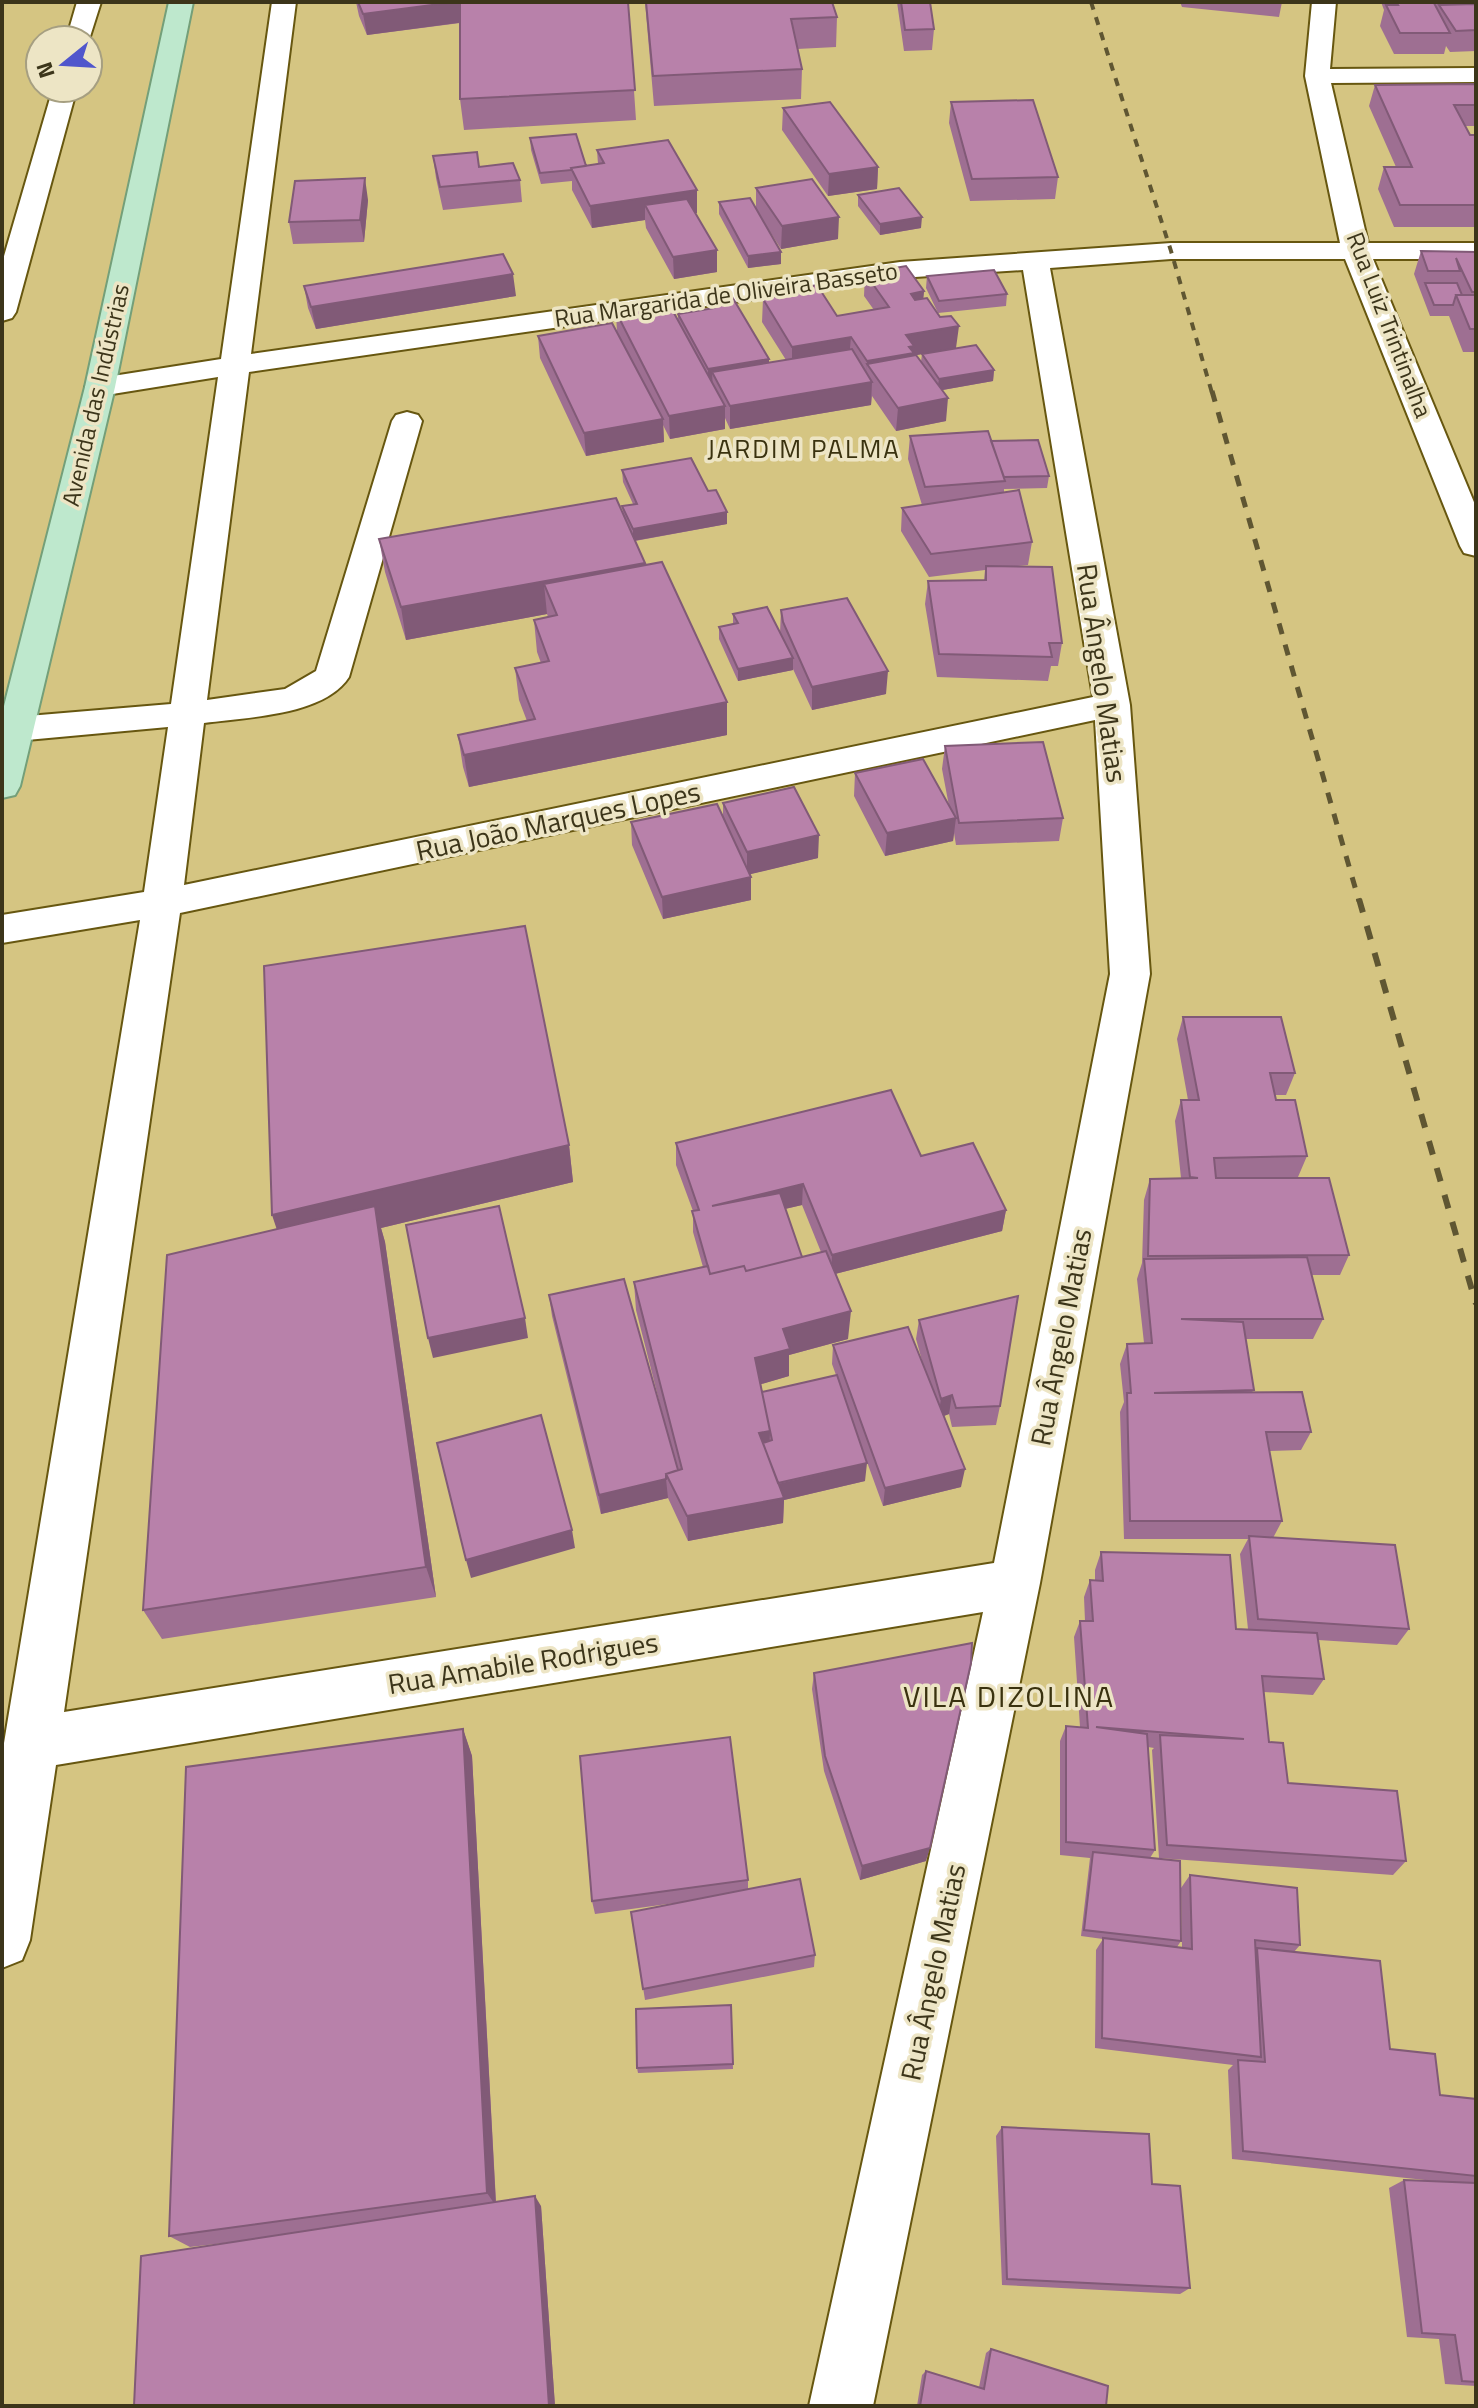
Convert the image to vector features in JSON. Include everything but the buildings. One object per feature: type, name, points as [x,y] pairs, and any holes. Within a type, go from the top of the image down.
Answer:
[{"type":"main road","name":"Avenida das Indústrias","points":[[2,786],[100,387],[181,2]]},
{"type":"street","points":[[83,24],[89,2]]},
{"type":"street","points":[[2,1940],[162,903],[284,2]]},
{"type":"street","name":"Rua Luiz Trintinalha","points":[[1324,2],[1317,76],[1356,252],[1461,468],[1476,546]]},
{"type":"street","points":[[1317,76],[1476,75]]},
{"type":"street","points":[[2,312],[61,104]]},
{"type":"street","points":[[2,221],[30,217]]},
{"type":"street","name":"Rua Margarida de Oliveira Basseto","points":[[100,387],[900,270],[1171,251],[1476,251]]},
{"type":"street","name":"Rua Ângelo Matias","points":[[841,2406],[1015,1583],[1130,974],[1112,705],[1035,259]]},
{"type":"street","points":[[16,729],[188,714],[294,699],[332,677],[407,421]]},
{"type":"street","name":"Rua João Marques Lopes","points":[[2,929],[162,903],[1112,705]]},
{"type":"street","name":"Rua Amabile Rodrigues","points":[[31,1743],[1015,1583]]},
{"type":"railway","points":[[1091,2],[1171,251],[1212,393]]},
{"type":"railway","points":[[1212,391],[1359,901]]},
{"type":"railway","points":[[1359,899],[1476,1304]]},
{"type":"district","name":"JARDIM PALMA","points":[[804,449]]},
{"type":"district","name":"VILA DIZOLINA","points":[[1009,1697]]}]
